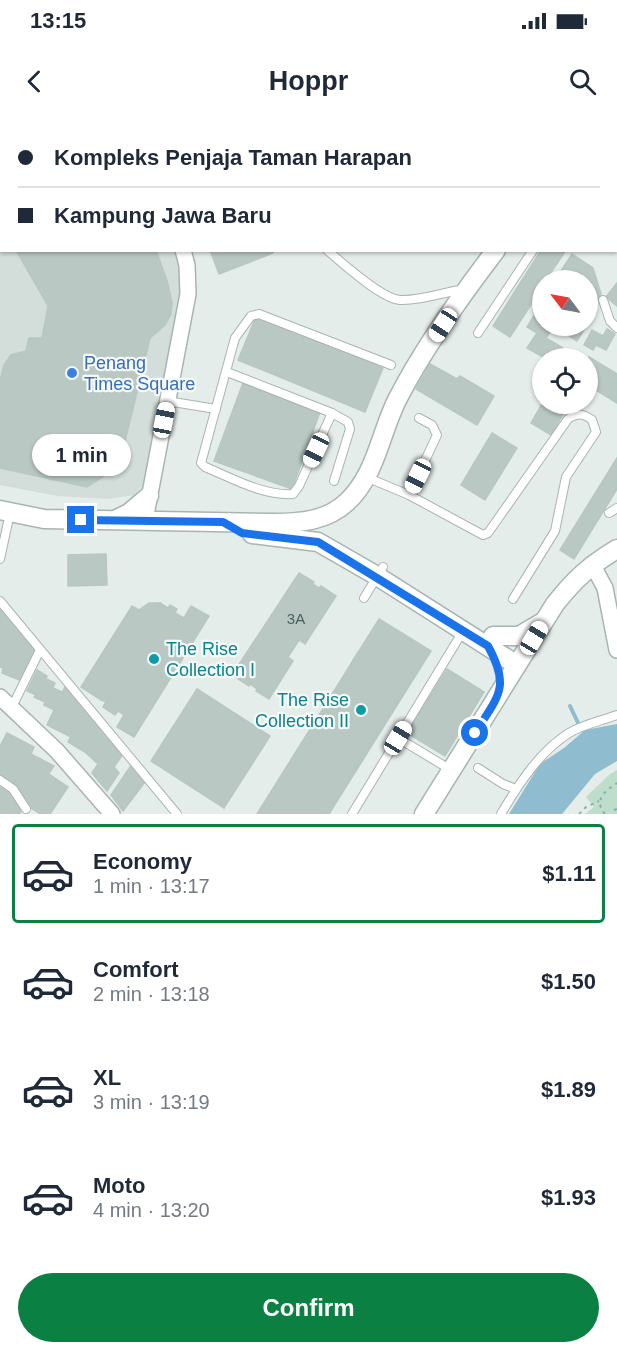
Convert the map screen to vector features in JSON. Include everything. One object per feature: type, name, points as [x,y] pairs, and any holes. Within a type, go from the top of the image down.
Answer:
[{"type":"street","points":[[145,520],[188,294],[187,265],[184,252]]},
{"type":"street","points":[[5,512],[44,519],[300,523],[334,513],[347,502],[366,477],[396,401],[467,289],[495,252]]},
{"type":"street","points":[[115,520],[129,513],[149,496]]},
{"type":"street","points":[[223,522],[242,533],[318,542],[380,571],[521,660]]},
{"type":"street","points":[[424,814],[555,604],[575,579],[592,564],[617,549]]},
{"type":"street","points":[[592,564],[605,588],[617,646]]},
{"type":"street","points":[[380,571],[463,630],[490,641],[519,636],[544,621]]},
{"type":"street","points":[[490,641],[501,674],[499,695]]},
{"type":"street","points":[[0,697],[57,751],[112,814]]},
{"type":"lane","points":[[329,252],[364,280],[394,299],[467,289]]},
{"type":"lane","points":[[478,333],[532,252]]},
{"type":"lane","points":[[603,300],[610,321],[617,328]]},
{"type":"lane","points":[[332,413],[296,491],[292,494],[278,495],[204,467],[201,463],[235,338],[245,321],[251,316],[259,314],[391,365]]},
{"type":"lane","points":[[227,372],[332,413],[351,425],[334,481]]},
{"type":"lane","points":[[167,401],[216,410]]},
{"type":"lane","points":[[366,477],[409,495],[483,535],[488,533],[568,419],[580,414],[592,420],[596,432],[566,477],[555,531],[513,599]]},
{"type":"lane","points":[[409,495],[437,435],[432,425],[419,418]]},
{"type":"lane","points":[[609,513],[617,508]]},
{"type":"lane","points":[[0,560],[5,512]]},
{"type":"lane","points":[[364,598],[380,571]]},
{"type":"lane","points":[[0,601],[177,814]]},
{"type":"lane","points":[[352,814],[463,630]]},
{"type":"lane","points":[[12,707],[40,650]]},
{"type":"lane","points":[[501,814],[516,789],[548,750],[575,730],[617,715]]},
{"type":"lane","points":[[398,738],[451,770]]},
{"type":"lane","points":[[478,768],[503,784],[516,789]]},
{"type":"lane","points":[[0,780],[13,789],[26,809]]},
{"type":"path","points":[[605,813],[600,808],[599,801],[604,791],[617,783]]},
{"type":"path","points":[[579,814],[586,807],[599,801]]},
{"type":"shaded area","name":"Penang Times Square","points":[[0,252],[179,252],[182,305],[146,482],[134,495],[108,499],[57,496],[0,485]]},
{"type":"green space","points":[[617,770],[617,814],[585,814],[594,807],[586,797]]},
{"type":"water","points":[[617,724],[617,761],[595,774],[562,814],[509,814],[540,764],[585,730]]},
{"type":"building","name":"Penang Times Square","points":[[17,252],[157,252],[172,302],[171,314],[165,325],[150,338],[119,466],[87,487],[0,468],[0,381],[4,365],[11,355],[26,351],[29,338],[42,338],[48,306]]},
{"type":"building","points":[[211,252],[273,252],[273,253],[219,274]]},
{"type":"building","points":[[540,252],[565,252],[553,270],[532,270],[532,303],[510,337],[493,326]]},
{"type":"building","points":[[572,254],[594,270],[562,270]]},
{"type":"building","points":[[617,283],[617,306],[606,297]]},
{"type":"building","points":[[256,317],[383,368],[365,412],[238,360]]},
{"type":"building","points":[[532,319],[532,330],[527,327]]},
{"type":"building","points":[[607,329],[615,334],[606,350],[596,345],[594,348],[589,348],[584,345],[589,336],[598,336],[598,333],[603,336]]},
{"type":"building","points":[[535,336],[547,336],[546,338],[563,348],[532,348],[532,351],[527,348]]},
{"type":"building","points":[[569,336],[580,336],[577,341]]},
{"type":"building","points":[[598,362],[617,374],[617,403],[598,391]]},
{"type":"building","points":[[430,364],[457,379],[460,376],[494,396],[477,425],[416,389]]},
{"type":"building","points":[[243,383],[320,412],[292,489],[214,461]]},
{"type":"building","points":[[536,414],[563,414],[551,435],[531,423]]},
{"type":"building","points":[[492,433],[517,448],[485,500],[461,485]]},
{"type":"building","points":[[617,458],[617,489],[574,559],[560,550]]},
{"type":"building","points":[[106,554],[107,585],[68,586],[68,555]]},
{"type":"building","name":"The Rise Collection I","points":[[299,573],[319,588],[321,586],[336,596],[305,644],[299,640],[288,657],[293,661],[269,699],[250,684],[249,686],[232,675]]},
{"type":"building","points":[[149,603],[160,603],[101,700],[81,687],[132,606],[139,610]]},
{"type":"building","name":"The Rise Collection I","points":[[160,603],[168,608],[170,605],[177,609],[175,613],[184,618],[191,606],[209,616],[134,737],[117,727],[124,715],[118,711],[115,715],[103,707],[106,702],[101,700]]},
{"type":"building","points":[[0,606],[36,650],[22,681],[2,673],[3,668],[0,667]]},
{"type":"building","name":"The Rise Collection II","points":[[379,619],[431,651],[329,814],[257,814]]},
{"type":"building","name":"The Rise Collection II","points":[[373,647],[387,656],[381,666],[395,675],[401,665],[414,674],[348,778],[341,774],[332,787],[341,792],[327,814],[265,814],[297,764],[291,760],[300,746],[307,750],[355,673],[348,669],[358,652],[366,658]]},
{"type":"building","points":[[447,669],[484,692],[445,756],[407,733]]},
{"type":"building","points":[[37,670],[47,676],[46,679],[55,683],[53,688],[62,692],[54,710],[44,705],[45,702],[34,697],[36,695],[27,691]]},
{"type":"building","points":[[66,685],[123,754],[114,767],[119,773],[107,791],[92,773],[98,764],[85,752],[68,742],[71,737],[47,725]]},
{"type":"building","points":[[197,689],[270,736],[224,808],[151,761]]},
{"type":"building","points":[[7,733],[34,747],[31,754],[54,766],[27,805],[14,784],[0,775],[0,746]]},
{"type":"building","points":[[132,764],[145,782],[123,811],[111,795]]},
{"type":"building","points":[[49,774],[68,787],[50,814],[40,814],[27,805]]},
{"type":"building","points":[[0,785],[9,790],[21,810],[20,814],[0,814]]},
{"type":"waterway","points":[[570,706],[580,727]]},
{"type":"place","name":"Penang Times Square","points":[[72,373]]},
{"type":"place","name":"The Rise Collection I","points":[[154,659]]},
{"type":"place","name":"The Rise Collection II","points":[[361,710]]},
{"type":"route","points":[[81,520],[223,522],[242,533],[318,542],[488,646],[501,674],[499,695],[475,733]]}]
